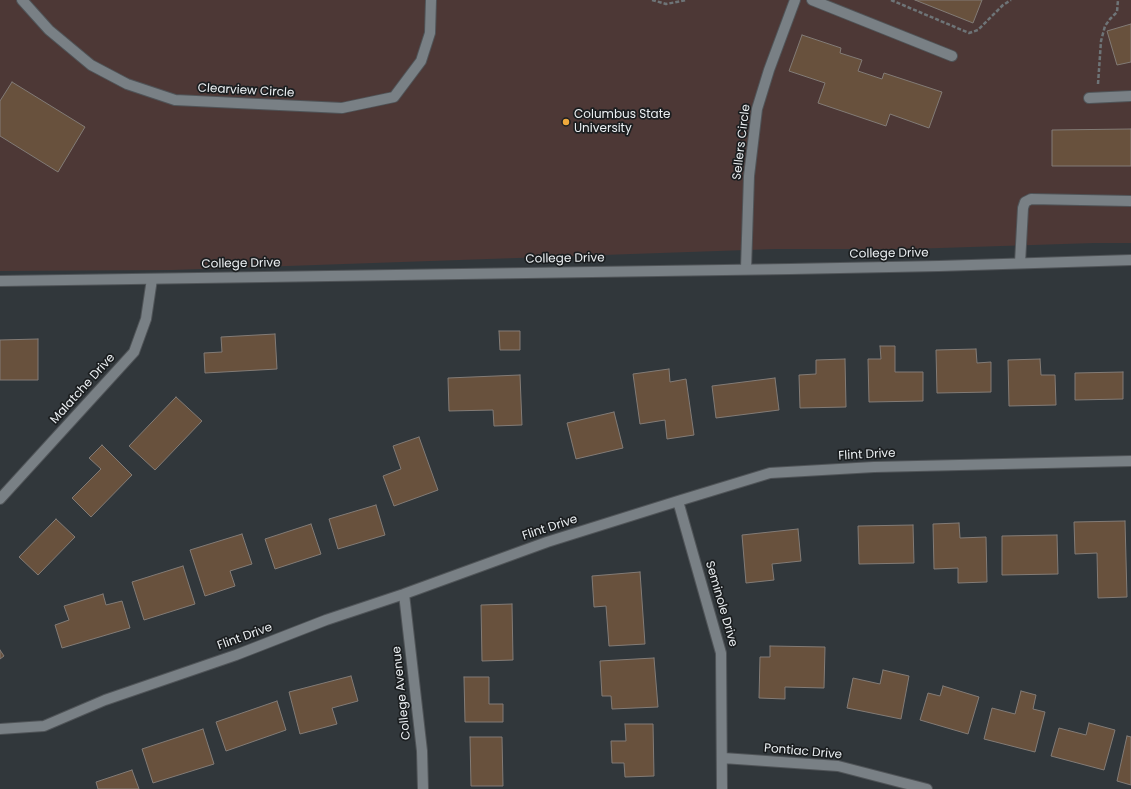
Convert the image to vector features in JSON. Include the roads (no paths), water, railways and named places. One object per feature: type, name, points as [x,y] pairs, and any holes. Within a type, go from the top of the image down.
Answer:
[{"type":"street","name":"Clearview Circle","points":[[22,0],[49,30],[91,65],[127,84],[175,100],[342,108],[394,97],[421,61],[430,33],[431,0]]},
{"type":"street","name":"Sellers Circle","points":[[746,270],[749,176],[757,109],[769,70],[795,0]]},
{"type":"street","points":[[812,0],[952,56]]},
{"type":"street","points":[[1093,98],[1131,96]]},
{"type":"street","points":[[1020,263],[1023,208],[1025,202],[1031,199],[1131,201]]},
{"type":"street","name":"College Drive","points":[[0,281],[931,267],[1131,260]]},
{"type":"street","name":"Malatche Drive","points":[[0,499],[134,352],[146,319],[152,279]]},
{"type":"street","name":"Flint Drive","points":[[0,729],[44,726],[105,700],[236,655],[326,620],[404,594],[547,542],[770,474],[874,467],[1131,461]]},
{"type":"street","name":"Seminole Drive","points":[[678,501],[722,653],[722,789]]},
{"type":"street","name":"College Avenue","points":[[404,594],[422,751],[423,789]]},
{"type":"street","name":"Pontiac Drive","points":[[723,758],[838,766],[927,789]]},
{"type":"place","name":"Columbus State University","points":[[566,122]]}]
